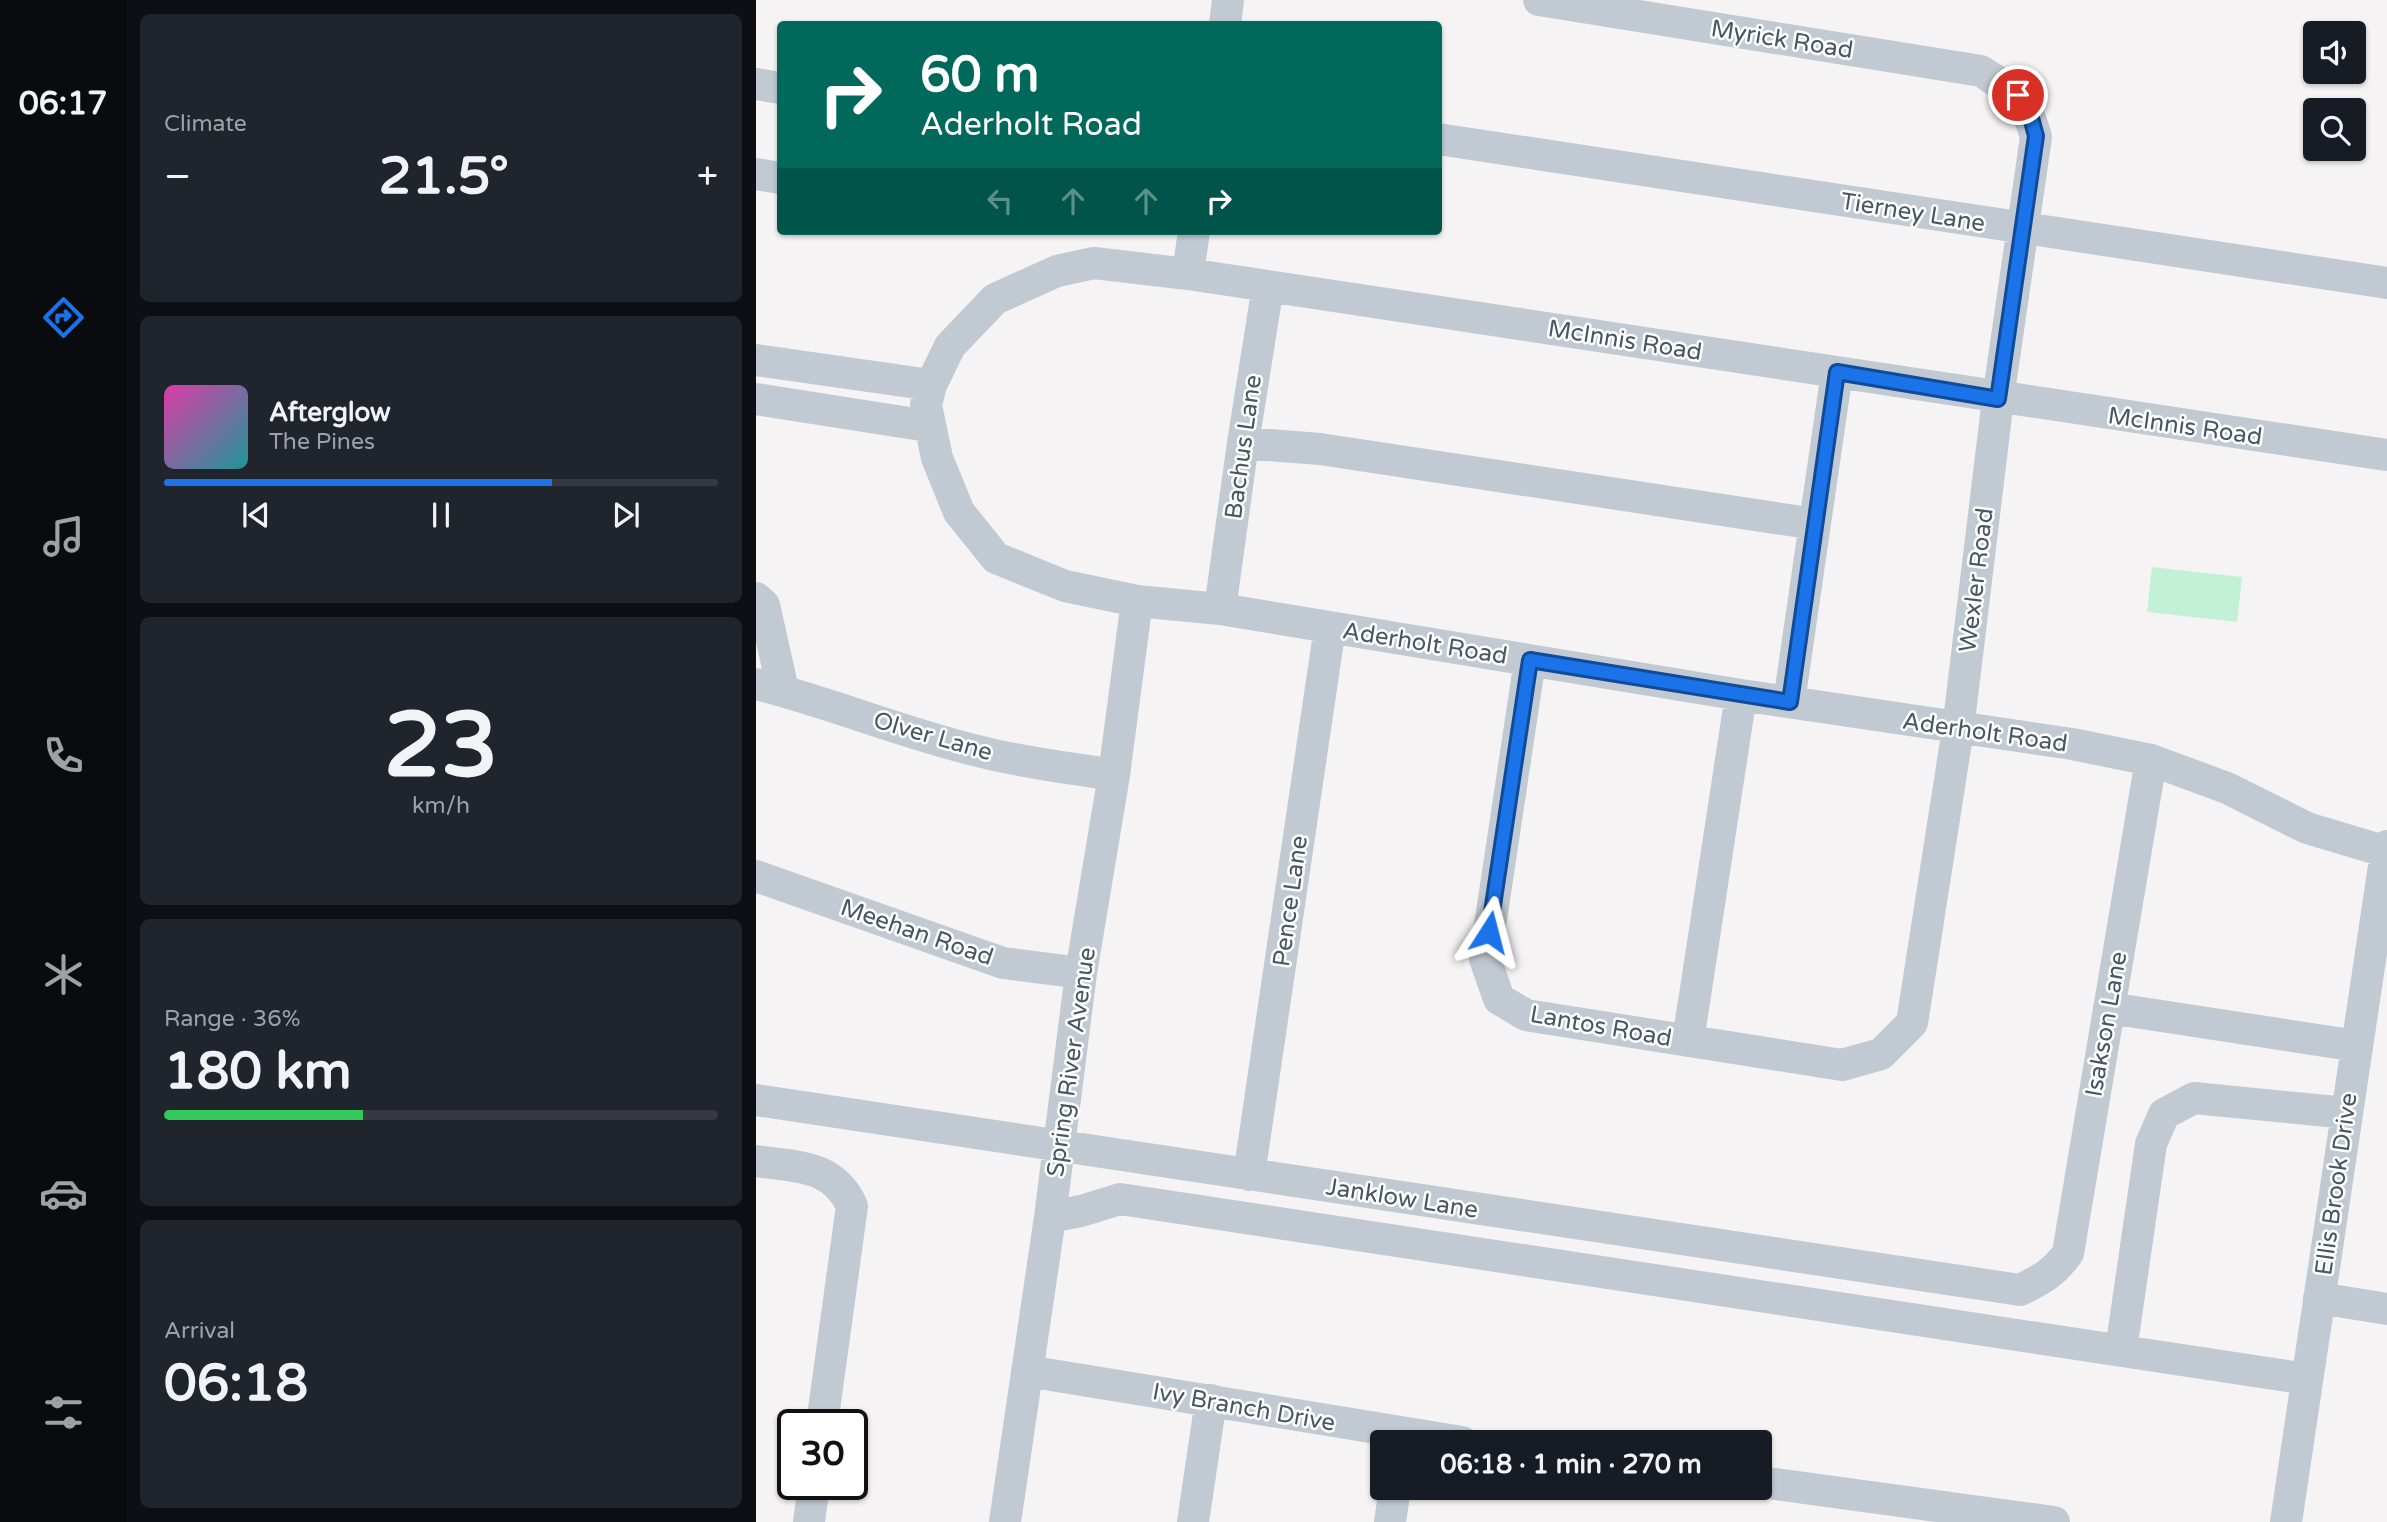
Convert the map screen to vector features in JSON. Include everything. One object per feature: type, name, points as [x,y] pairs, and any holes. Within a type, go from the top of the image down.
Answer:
[{"type":"street","points":[[1225,21],[1228,0]]},
{"type":"street","name":"Myrick Road","points":[[1539,0],[1981,71],[2018,95]]},
{"type":"street","points":[[756,84],[777,88]]},
{"type":"street","name":"Wexler Road","points":[[1881,1054],[1912,1023],[1958,729],[1998,399],[2036,136],[2030,114],[2018,95]]},
{"type":"street","name":"Tierney Lane","points":[[1442,140],[2387,283]]},
{"type":"street","points":[[756,174],[777,178]]},
{"type":"street","points":[[1188,274],[1193,235]]},
{"type":"street","name":"McInnis Road","points":[[928,405],[950,346],[995,299],[1057,271],[1094,263],[1188,274],[1837,372],[1998,399],[2387,455]]},
{"type":"street","name":"Bachus Lane","points":[[1220,609],[1242,443],[1268,286]]},
{"type":"street","points":[[756,360],[928,405]]},
{"type":"street","points":[[1790,702],[1837,372]]},
{"type":"street","points":[[756,399],[928,405]]},
{"type":"street","name":"Aderholt Road","points":[[928,405],[937,458],[959,512],[996,558],[1065,586],[1137,601],[1220,609],[1741,695],[2072,744],[2151,760],[2227,788],[2307,828],[2387,852]]},
{"type":"street","points":[[1242,443],[1320,449],[1815,524]]},
{"type":"street","points":[[756,597],[764,605],[769,687]]},
{"type":"street","name":"Spring River Avenue","points":[[1005,1522],[1137,601]]},
{"type":"street","name":"Pence Lane","points":[[1249,1175],[1330,627]]},
{"type":"street","name":"Lantos Road","points":[[1530,660],[1485,959],[1499,999],[1526,1015],[1842,1065],[1881,1054]]},
{"type":"street","name":"Olver Lane","points":[[769,687],[982,753],[1114,775]]},
{"type":"street","points":[[1688,1041],[1741,695]]},
{"type":"street","name":"Isakson Lane","points":[[2045,1278],[2059,1266],[2068,1253],[2151,760]]},
{"type":"street","name":"Ellis Brook Drive","points":[[2286,1522],[2387,846]]},
{"type":"street","name":"Meehan Road","points":[[756,876],[1003,963],[1082,973]]},
{"type":"street","points":[[2109,1008],[2357,1046]]},
{"type":"street","points":[[2121,1350],[2151,1143],[2164,1114],[2194,1098],[2347,1113]]},
{"type":"street","name":"Janklow Lane","points":[[756,1100],[2020,1290],[2045,1278]]},
{"type":"street","points":[[756,1161],[818,1170],[845,1191],[852,1206],[824,1409]]},
{"type":"street","points":[[1050,1217],[1120,1199],[2307,1379]]},
{"type":"street","points":[[2319,1298],[2387,1309]]},
{"type":"street","name":"Ivy Branch Drive","points":[[1027,1371],[1212,1400],[1370,1432]]},
{"type":"street","points":[[1193,1522],[1212,1400]]},
{"type":"street","points":[[1772,1484],[2054,1522]]},
{"type":"street","points":[[809,1522],[812,1500]]},
{"type":"street","points":[[1390,1522],[1393,1500]]},
{"type":"green space","points":[[2152,567],[2242,577],[2237,622],[2147,612]]},
{"type":"route","points":[[1489,932],[1530,660],[1790,702],[1837,372],[1998,399],[2036,136],[2030,114],[2018,95]]}]
